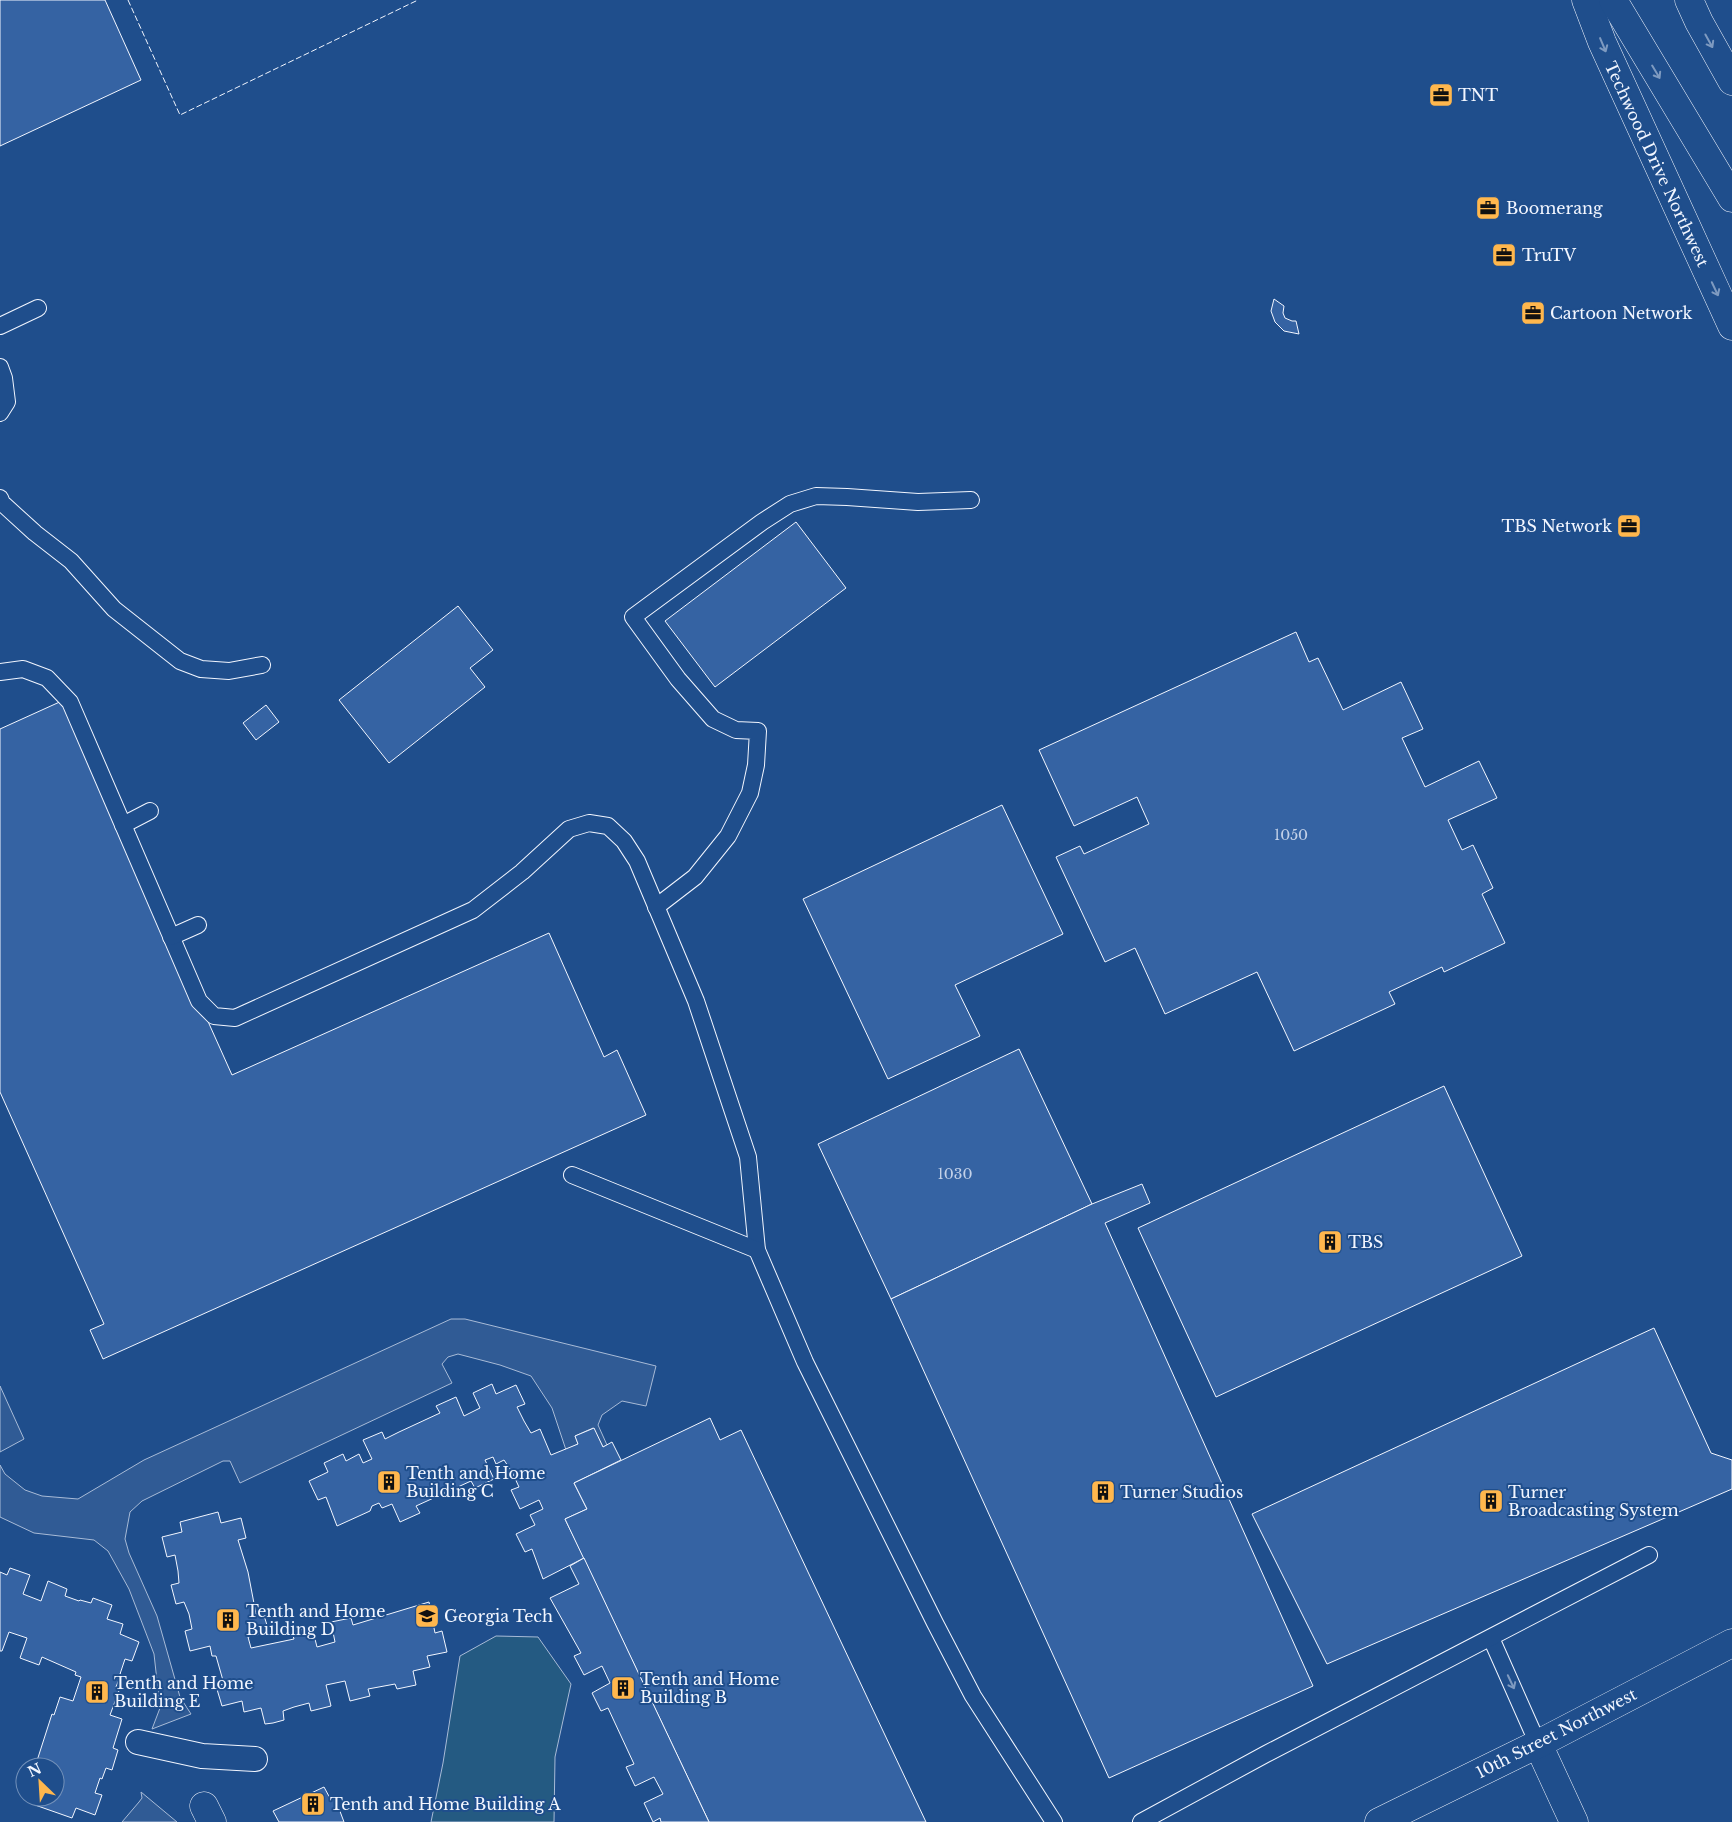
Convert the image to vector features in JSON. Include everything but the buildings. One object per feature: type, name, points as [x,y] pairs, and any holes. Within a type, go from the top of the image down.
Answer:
[{"type":"main road","name":"Techwood Drive Northwest","points":[[1586,0],[1602,42],[1732,326]]},
{"type":"main road","points":[[1614,0],[1732,198]]},
{"type":"main road","points":[[1689,0],[1732,82]]},
{"type":"main road","name":"10th Street Northwest","points":[[1379,1822],[1538,1744],[1732,1643]]},
{"type":"main road","points":[[1538,1744],[1574,1822]]},
{"type":"street","points":[[138,1742],[202,1756],[255,1759]]},
{"type":"lane","points":[[0,326],[38,308]]},
{"type":"lane","points":[[0,367],[4,378],[7,402],[0,413]]},
{"type":"lane","points":[[656,907],[695,877],[728,836],[750,793],[756,765],[758,731],[736,730],[713,720],[678,679],[633,617],[762,522],[790,504],[816,496],[918,502],[971,500]]},
{"type":"lane","points":[[0,498],[2,503],[35,533],[71,561],[114,609],[180,661],[201,669],[229,671],[262,665]]},
{"type":"lane","points":[[0,672],[22,669],[47,678],[70,702],[199,1001],[214,1016],[235,1018],[473,910],[522,872],[570,829],[588,822],[608,826],[624,841],[637,861],[696,1001],[748,1157],[757,1250],[805,1362],[973,1696],[1054,1822]]},
{"type":"lane","points":[[123,825],[150,812]]},
{"type":"lane","points":[[172,937],[198,925]]},
{"type":"lane","points":[[572,1175],[757,1250]]},
{"type":"lane","points":[[1141,1822],[1266,1754],[1649,1555]]},
{"type":"lane","points":[[1491,1638],[1538,1744]]},
{"type":"shaded area","points":[[451,1319],[465,1319],[656,1366],[646,1406],[622,1401],[602,1415],[598,1425],[607,1445],[603,1447],[593,1428],[575,1436],[578,1444],[566,1450],[552,1408],[531,1376],[500,1365],[458,1354],[448,1357],[442,1364],[452,1383],[240,1483],[230,1461],[223,1461],[142,1501],[130,1512],[125,1539],[129,1553],[157,1616],[180,1697],[191,1714],[152,1729],[160,1708],[154,1654],[129,1589],[108,1551],[94,1540],[34,1533],[0,1517],[0,1465],[5,1474],[25,1490],[42,1496],[78,1499],[144,1460]]},
{"type":"shaded area","points":[[0,1386],[24,1439],[0,1452]]},
{"type":"shaded area","points":[[496,1636],[538,1637],[571,1684],[555,1757],[554,1822],[431,1822],[443,1763],[460,1656]]},
{"type":"shaded area","points":[[141,1792],[177,1822],[122,1822],[142,1798]]},
{"type":"fence","points":[[128,0],[180,115],[418,0]]},
{"type":"place","name":"TNT","points":[[1441,95]]},
{"type":"place","name":"Boomerang","points":[[1488,208]]},
{"type":"place","name":"TruTV","points":[[1504,255]]},
{"type":"place","name":"Cartoon Network","points":[[1533,313]]},
{"type":"place","name":"TBS Network","points":[[1629,526]]},
{"type":"place","name":"TBS","points":[[1330,1242]]},
{"type":"place","name":"Tenth and Home Building C","points":[[389,1482]]},
{"type":"place","name":"Turner Studios","points":[[1103,1492]]},
{"type":"place","name":"Turner Broadcasting System","points":[[1491,1501]]},
{"type":"place","name":"Georgia Tech","points":[[427,1616]]},
{"type":"place","name":"Tenth and Home Building D","points":[[228,1620]]},
{"type":"place","name":"Tenth and Home Building B","points":[[623,1688]]},
{"type":"place","name":"Tenth and Home Building E","points":[[97,1692]]},
{"type":"place","name":"Tenth and Home Building A","points":[[313,1804]]}]
